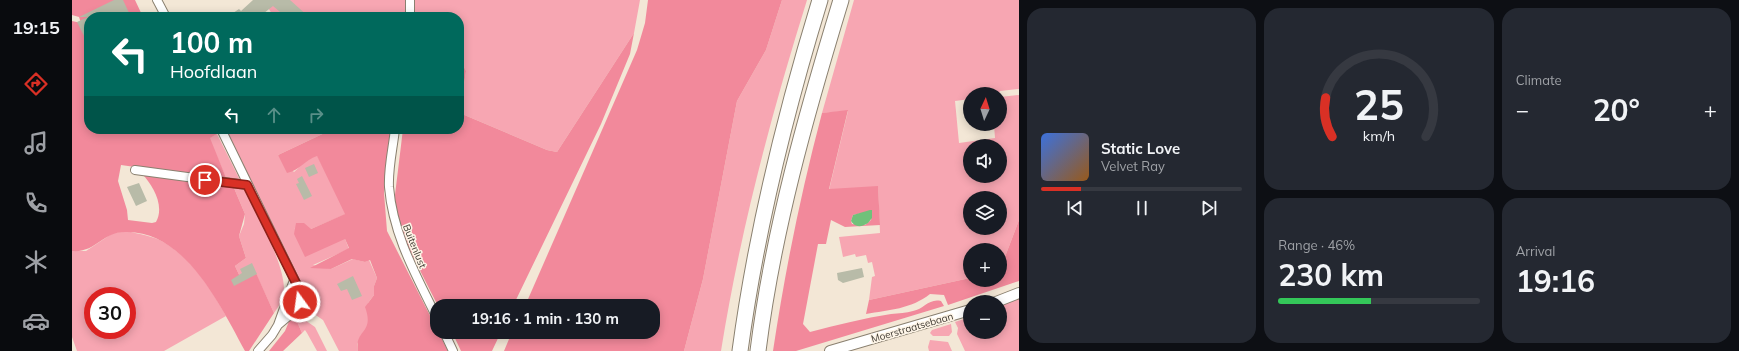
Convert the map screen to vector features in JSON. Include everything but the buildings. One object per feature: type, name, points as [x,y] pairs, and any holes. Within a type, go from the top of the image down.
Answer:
[{"type":"highway","points":[[730,351],[749,288],[770,185],[805,50],[820,0]]},
{"type":"highway","points":[[758,351],[762,318],[789,186],[810,102],[841,0]]},
{"type":"highway","points":[[740,321],[740,351]]},
{"type":"street","points":[[157,0],[163,12]]},
{"type":"street","points":[[410,0],[410,12]]},
{"type":"street","points":[[222,134],[300,291],[300,302],[297,309],[278,325],[259,351]]},
{"type":"street","name":"Buitenlust","points":[[394,134],[389,186],[394,218],[403,247],[430,303]]},
{"type":"street","points":[[135,170],[247,185]]},
{"type":"street","points":[[278,325],[294,280]]},
{"type":"street","points":[[1007,297],[1019,292]]},
{"type":"street","name":"Moerstraatsebaan","points":[[830,351],[963,312]]},
{"type":"street","points":[[447,339],[453,351]]},
{"type":"shaded area","points":[[72,0],[135,0],[141,12],[84,12],[84,134],[217,134],[210,138],[227,180],[121,165],[118,181],[127,210],[128,220],[152,223],[156,222],[158,216],[158,203],[154,190],[142,174],[234,188],[245,214],[239,236],[246,258],[235,266],[242,281],[256,273],[274,313],[249,351],[245,351],[225,314],[198,274],[183,257],[166,244],[146,235],[125,232],[110,235],[87,249],[72,251],[72,21],[81,23],[79,17],[72,15]]},
{"type":"shaded area","points":[[263,0],[406,0],[406,12],[271,12]]},
{"type":"shaded area","points":[[414,0],[640,0],[634,33],[557,152],[547,150],[464,115],[464,85],[466,71],[464,67],[464,12],[415,12]]},
{"type":"shaded area","points":[[648,0],[782,0],[766,50],[737,101],[703,279],[684,351],[504,351],[509,339],[660,339],[660,299],[528,299],[637,50],[645,23]]},
{"type":"shaded area","points":[[782,0],[807,0],[769,130],[747,218],[737,262],[721,351],[684,351],[703,279],[737,101],[766,50]]},
{"type":"shaded area","points":[[854,0],[1019,0],[1019,89],[1007,90],[1007,87],[963,87],[963,100],[955,101],[959,143],[963,142],[963,183],[1007,183],[1007,139],[988,139],[995,138],[994,131],[1007,131],[1007,96],[1019,95],[1019,220],[1007,252],[1007,243],[963,243],[963,280],[869,300],[872,277],[875,276],[872,262],[868,263],[866,255],[856,257],[855,254],[843,257],[839,237],[880,233],[878,187],[829,190],[848,111],[822,113]]},
{"type":"shaded area","points":[[634,33],[630,54],[601,124],[516,299],[434,299],[403,237],[394,203],[402,134],[464,134],[464,115],[547,150],[557,152]]},
{"type":"shaded area","points":[[464,67],[466,71],[464,85]]},
{"type":"shaded area","points":[[848,110],[829,189],[878,186],[880,225],[845,227],[831,220],[826,244],[818,244],[803,324],[810,332],[840,324],[891,314],[910,312],[937,300],[941,301],[944,306],[796,351],[773,351],[794,232],[822,113]],"holes":[[[872,211],[871,220],[865,225],[852,224],[851,221],[853,215]]]},
{"type":"shaded area","points":[[217,134],[241,182],[227,180],[209,138]]},
{"type":"shaded area","points":[[228,134],[322,134],[278,155],[294,172],[308,159],[317,155],[346,214],[311,229],[294,228],[345,239],[349,249],[313,265],[331,269],[353,259],[365,262],[369,260],[377,278],[374,286],[374,295],[368,303],[368,326],[357,344],[358,351],[339,351],[323,320],[295,301],[296,275]]},
{"type":"shaded area","points":[[322,134],[393,134],[384,193],[387,231],[430,316],[430,339],[442,339],[448,351],[358,351],[359,339],[368,322],[365,307],[374,295],[374,286],[377,278],[370,260],[365,262],[352,259],[331,269],[310,268],[349,248],[345,239],[305,257],[294,234],[296,223],[304,223],[311,229],[345,214],[317,156],[295,170],[287,173],[278,155]]},
{"type":"shaded area","points":[[234,188],[245,190],[263,225],[280,267],[284,291],[283,297],[274,313],[256,274],[242,281],[235,266],[246,258],[239,236],[244,224],[245,214]]},
{"type":"shaded area","points":[[872,210],[872,218],[868,223],[857,226],[851,221],[853,215]]},
{"type":"shaded area","points":[[1019,220],[1019,281],[1007,285],[1007,252]]},
{"type":"shaded area","points":[[126,231],[161,241],[184,257],[200,275],[226,316],[164,351],[77,351],[72,337],[72,251],[86,251],[113,233]]},
{"type":"shaded area","points":[[963,280],[963,287],[1001,287],[978,295],[963,295],[963,300],[948,305],[944,295],[930,294],[907,306],[866,314],[869,300]]},
{"type":"shaded area","points":[[1019,296],[1019,351],[965,351],[957,334],[958,328],[955,322],[963,319],[963,339],[1007,339],[1007,302]]},
{"type":"shaded area","points":[[293,312],[315,327],[327,351],[317,351],[305,330],[302,333]]},
{"type":"shaded area","points":[[293,312],[302,333],[283,351],[269,351],[285,331]]},
{"type":"shaded area","points":[[951,324],[952,332],[949,336],[933,336],[930,333],[932,330]]},
{"type":"shaded area","points":[[455,339],[498,339],[492,351],[461,351]]},
{"type":"shaded area","points":[[930,340],[948,342],[952,351],[929,351],[928,347]]},
{"type":"route","points":[[205,180],[247,185],[300,291],[300,302]]}]
